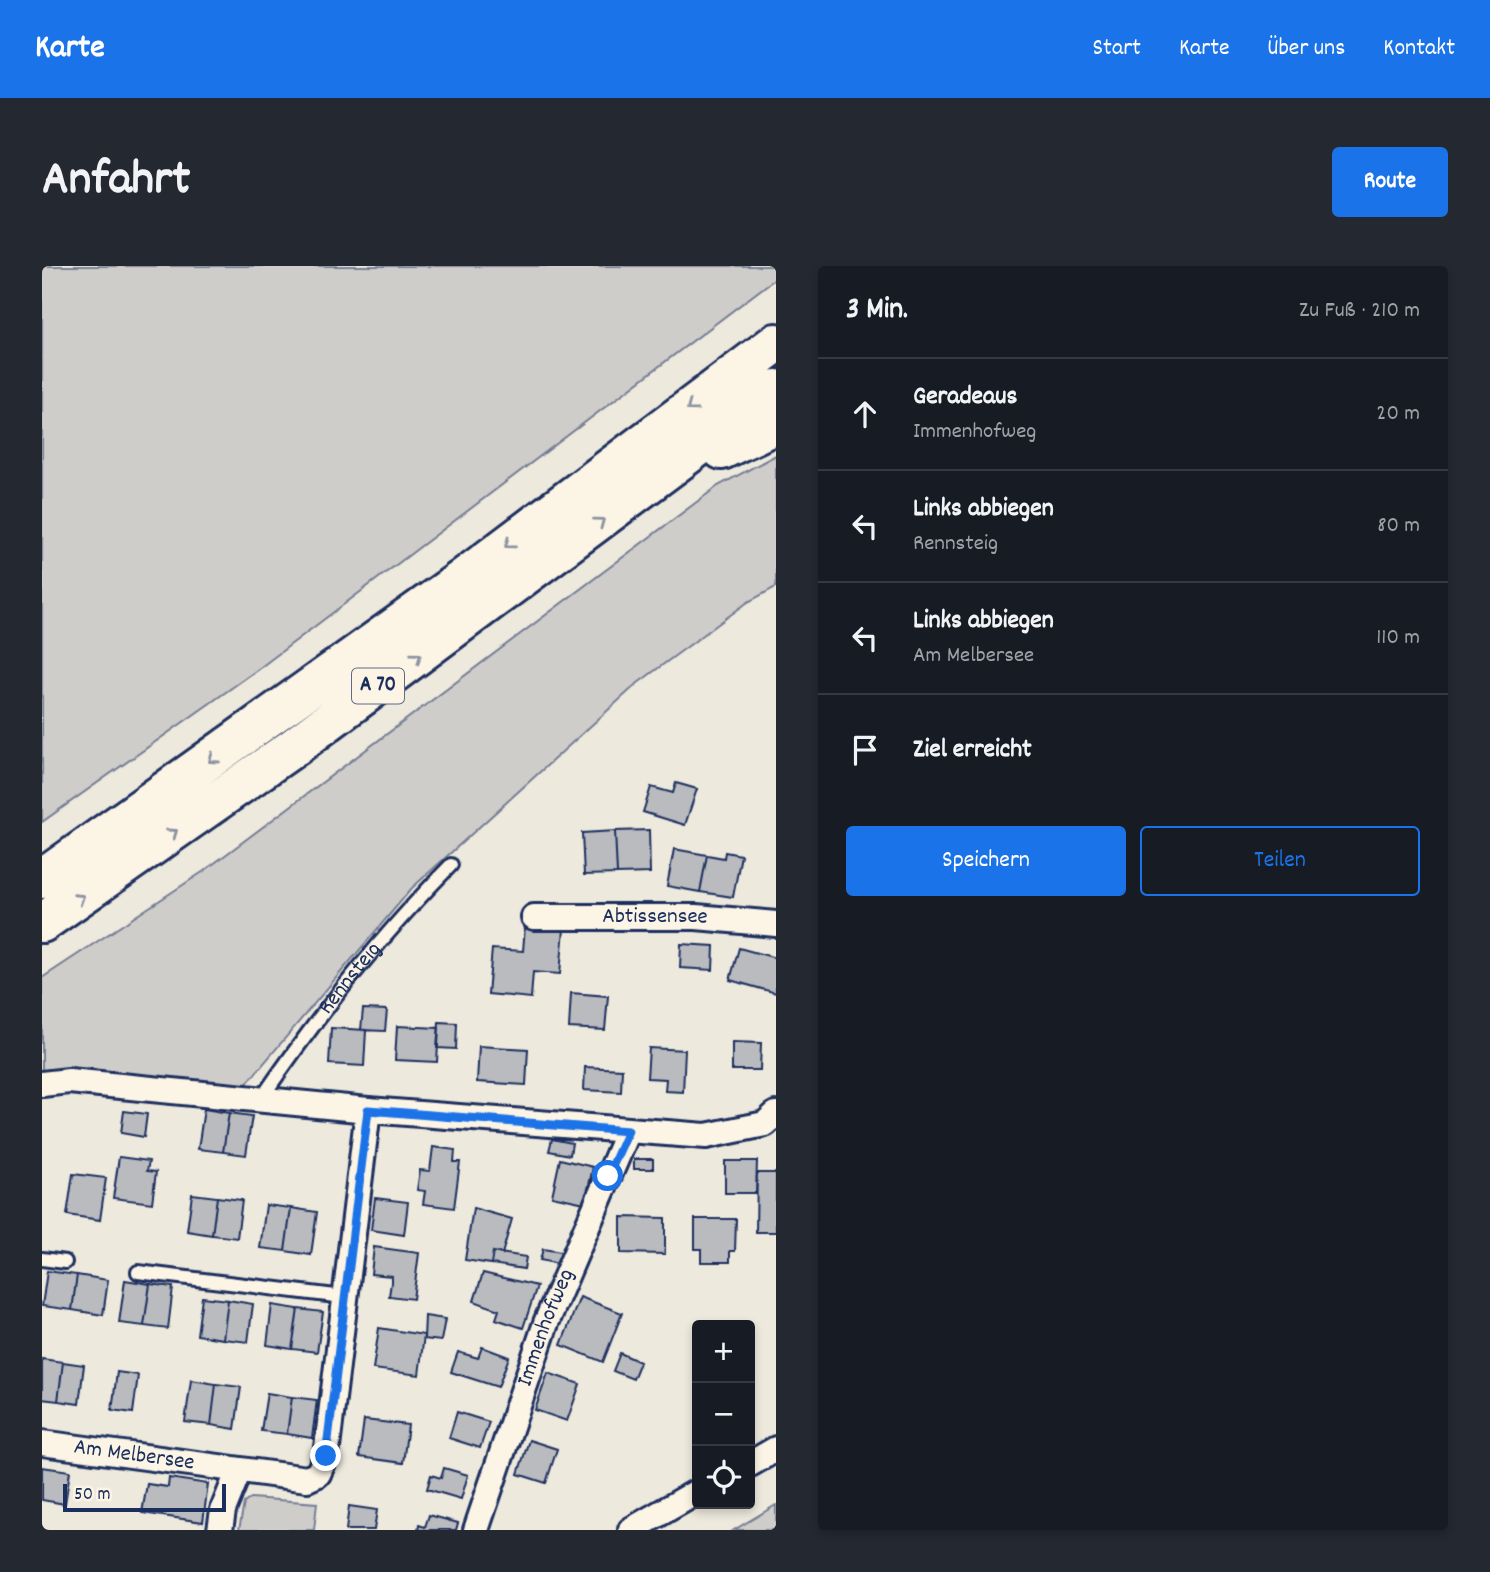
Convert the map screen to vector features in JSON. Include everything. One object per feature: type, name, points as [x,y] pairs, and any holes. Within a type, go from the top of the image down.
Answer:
[{"type":"highway","name":"A 70","points":[[42,879],[461,580],[776,343]]},
{"type":"highway","name":"A 70","points":[[42,923],[294,747],[776,389]]},
{"type":"highway","points":[[636,495],[776,424]]},
{"type":"street","name":"Abtissensee","points":[[534,918],[696,917],[776,924]]},
{"type":"street","points":[[42,1084],[69,1081],[368,1110],[706,1136],[765,1124],[776,1114]]},
{"type":"street","name":"Am Melbersee","points":[[42,1443],[307,1479],[318,1474],[326,1456],[368,1110]]},
{"type":"street","name":"Immenhofweg","points":[[476,1530],[546,1323],[628,1131]]},
{"type":"street","points":[[755,1461],[776,1449]]},
{"type":"street","points":[[220,1530],[223,1510],[239,1470]]},
{"type":"street","points":[[631,1530],[692,1495]]},
{"type":"lane","name":"Rennsteig","points":[[261,1099],[352,979],[451,865]]},
{"type":"lane","points":[[42,1259],[65,1262]]},
{"type":"lane","points":[[138,1272],[344,1297]]},
{"type":"shaded area","points":[[42,266],[776,266],[776,278],[257,670],[42,822]]},
{"type":"shaded area","points":[[776,455],[776,587],[748,602],[638,683],[412,888],[243,1088],[42,1073],[42,978],[204,871],[718,486]]},
{"type":"shaded area","points":[[251,1498],[317,1503],[314,1530],[239,1530],[244,1503]]},
{"type":"shaded area","points":[[776,1505],[776,1530],[734,1530]]},
{"type":"building","points":[[676,783],[697,789],[685,825],[643,812],[651,787],[673,793]]},
{"type":"building","points":[[649,830],[650,873],[617,874],[615,831]]},
{"type":"building","points":[[615,831],[617,874],[584,875],[582,833]]},
{"type":"building","points":[[674,849],[707,855],[700,892],[667,886]]},
{"type":"building","points":[[725,852],[741,855],[733,897],[700,892],[707,855],[724,858]]},
{"type":"building","points":[[525,926],[564,929],[560,974],[533,972],[531,998],[488,994],[492,949],[523,951]]},
{"type":"building","points":[[681,944],[714,946],[713,970],[680,968]]},
{"type":"building","points":[[739,948],[776,958],[776,993],[730,980]]},
{"type":"building","points":[[571,993],[608,996],[605,1030],[569,1028]]},
{"type":"building","points":[[363,1009],[387,1010],[385,1031],[361,1030]]},
{"type":"building","points":[[439,1022],[457,1023],[456,1049],[437,1048]]},
{"type":"building","points":[[397,1026],[439,1028],[437,1062],[395,1060]]},
{"type":"building","points":[[331,1028],[366,1030],[364,1066],[329,1064]]},
{"type":"building","points":[[732,1042],[761,1043],[760,1070],[732,1070]]},
{"type":"building","points":[[479,1046],[528,1049],[526,1085],[477,1082]]},
{"type":"building","points":[[649,1048],[685,1050],[683,1092],[665,1091],[666,1079],[647,1078]]},
{"type":"building","points":[[585,1067],[622,1069],[621,1092],[584,1090]]},
{"type":"building","points":[[204,1109],[229,1113],[223,1152],[198,1149]]},
{"type":"building","points":[[124,1111],[147,1114],[144,1137],[121,1133]]},
{"type":"building","points":[[229,1113],[252,1116],[246,1155],[223,1152]]},
{"type":"building","points":[[552,1139],[572,1143],[570,1155],[549,1151]]},
{"type":"building","points":[[433,1147],[455,1150],[454,1162],[460,1162],[454,1208],[423,1204],[425,1191],[417,1190],[420,1170],[430,1171]]},
{"type":"building","points":[[119,1157],[149,1161],[147,1171],[156,1172],[152,1203],[113,1198]]},
{"type":"building","points":[[560,1159],[593,1167],[585,1203],[552,1196]]},
{"type":"building","points":[[634,1159],[653,1159],[653,1169],[634,1169]]},
{"type":"building","points":[[725,1161],[757,1161],[756,1193],[725,1193]]},
{"type":"building","points":[[757,1173],[776,1173],[776,1232],[756,1232]]},
{"type":"building","points":[[73,1174],[106,1178],[100,1220],[67,1215]]},
{"type":"building","points":[[192,1194],[217,1197],[212,1235],[187,1231]]},
{"type":"building","points":[[217,1197],[242,1200],[237,1238],[212,1235]]},
{"type":"building","points":[[375,1198],[408,1202],[404,1235],[371,1230]]},
{"type":"building","points":[[266,1205],[291,1208],[285,1251],[260,1248]]},
{"type":"building","points":[[291,1208],[317,1212],[311,1255],[285,1251]]},
{"type":"building","points":[[473,1208],[512,1219],[502,1254],[493,1252],[491,1264],[465,1260]]},
{"type":"building","points":[[621,1217],[665,1218],[665,1254],[621,1253]]},
{"type":"building","points":[[695,1219],[736,1219],[735,1251],[730,1251],[730,1262],[701,1262],[701,1249],[695,1249]]},
{"type":"building","points":[[374,1247],[419,1253],[413,1299],[389,1296],[392,1276],[371,1274]]},
{"type":"building","points":[[543,1249],[561,1252],[559,1264],[540,1260]]},
{"type":"building","points":[[493,1252],[526,1257],[524,1269],[491,1264]]},
{"type":"building","points":[[47,1271],[77,1275],[72,1310],[42,1306]]},
{"type":"building","points":[[483,1273],[537,1286],[523,1328],[496,1319],[499,1310],[474,1301]]},
{"type":"building","points":[[77,1275],[108,1280],[103,1315],[72,1310]]},
{"type":"building","points":[[125,1280],[150,1284],[144,1326],[119,1323]]},
{"type":"building","points":[[150,1284],[173,1287],[168,1329],[144,1326]]},
{"type":"building","points":[[202,1297],[228,1300],[223,1339],[197,1335]]},
{"type":"building","points":[[580,1297],[622,1313],[603,1362],[561,1345]]},
{"type":"building","points":[[228,1300],[253,1304],[248,1342],[223,1339]]},
{"type":"building","points":[[272,1305],[298,1309],[292,1349],[267,1345]]},
{"type":"building","points":[[298,1309],[323,1312],[317,1352],[292,1349]]},
{"type":"building","points":[[425,1316],[445,1319],[441,1341],[424,1339]]},
{"type":"building","points":[[379,1328],[424,1335],[419,1375],[373,1369]]},
{"type":"building","points":[[482,1347],[509,1357],[498,1387],[451,1372],[458,1352],[478,1358]]},
{"type":"building","points":[[620,1353],[640,1362],[633,1379],[613,1371]]},
{"type":"building","points":[[42,1359],[63,1362],[58,1401],[42,1399]]},
{"type":"building","points":[[63,1362],[84,1365],[79,1404],[58,1401]]},
{"type":"building","points":[[117,1372],[138,1375],[133,1413],[112,1410]]},
{"type":"building","points":[[548,1373],[580,1384],[567,1421],[535,1410]]},
{"type":"building","points":[[191,1380],[216,1384],[211,1425],[185,1422]]},
{"type":"building","points":[[216,1384],[241,1387],[235,1429],[211,1425]]},
{"type":"building","points":[[267,1393],[292,1397],[287,1434],[261,1431]]},
{"type":"building","points":[[292,1397],[317,1400],[312,1438],[287,1434]]},
{"type":"building","points":[[457,1412],[489,1422],[480,1448],[449,1438]]},
{"type":"building","points":[[364,1420],[408,1425],[403,1463],[359,1457]]},
{"type":"building","points":[[529,1440],[557,1449],[546,1483],[518,1474]]},
{"type":"building","points":[[42,1467],[70,1471],[65,1504],[42,1500]]},
{"type":"building","points":[[444,1468],[468,1475],[461,1499],[427,1489],[431,1475],[441,1478]]},
{"type":"building","points":[[169,1478],[208,1484],[203,1522],[142,1513],[147,1484],[168,1487]]},
{"type":"building","points":[[349,1506],[377,1510],[374,1530],[346,1530]]},
{"type":"building","points":[[429,1515],[458,1523],[456,1530],[418,1530],[419,1525],[425,1527]]},
{"type":"route","points":[[326,1456],[368,1110],[628,1131],[608,1176]]}]
